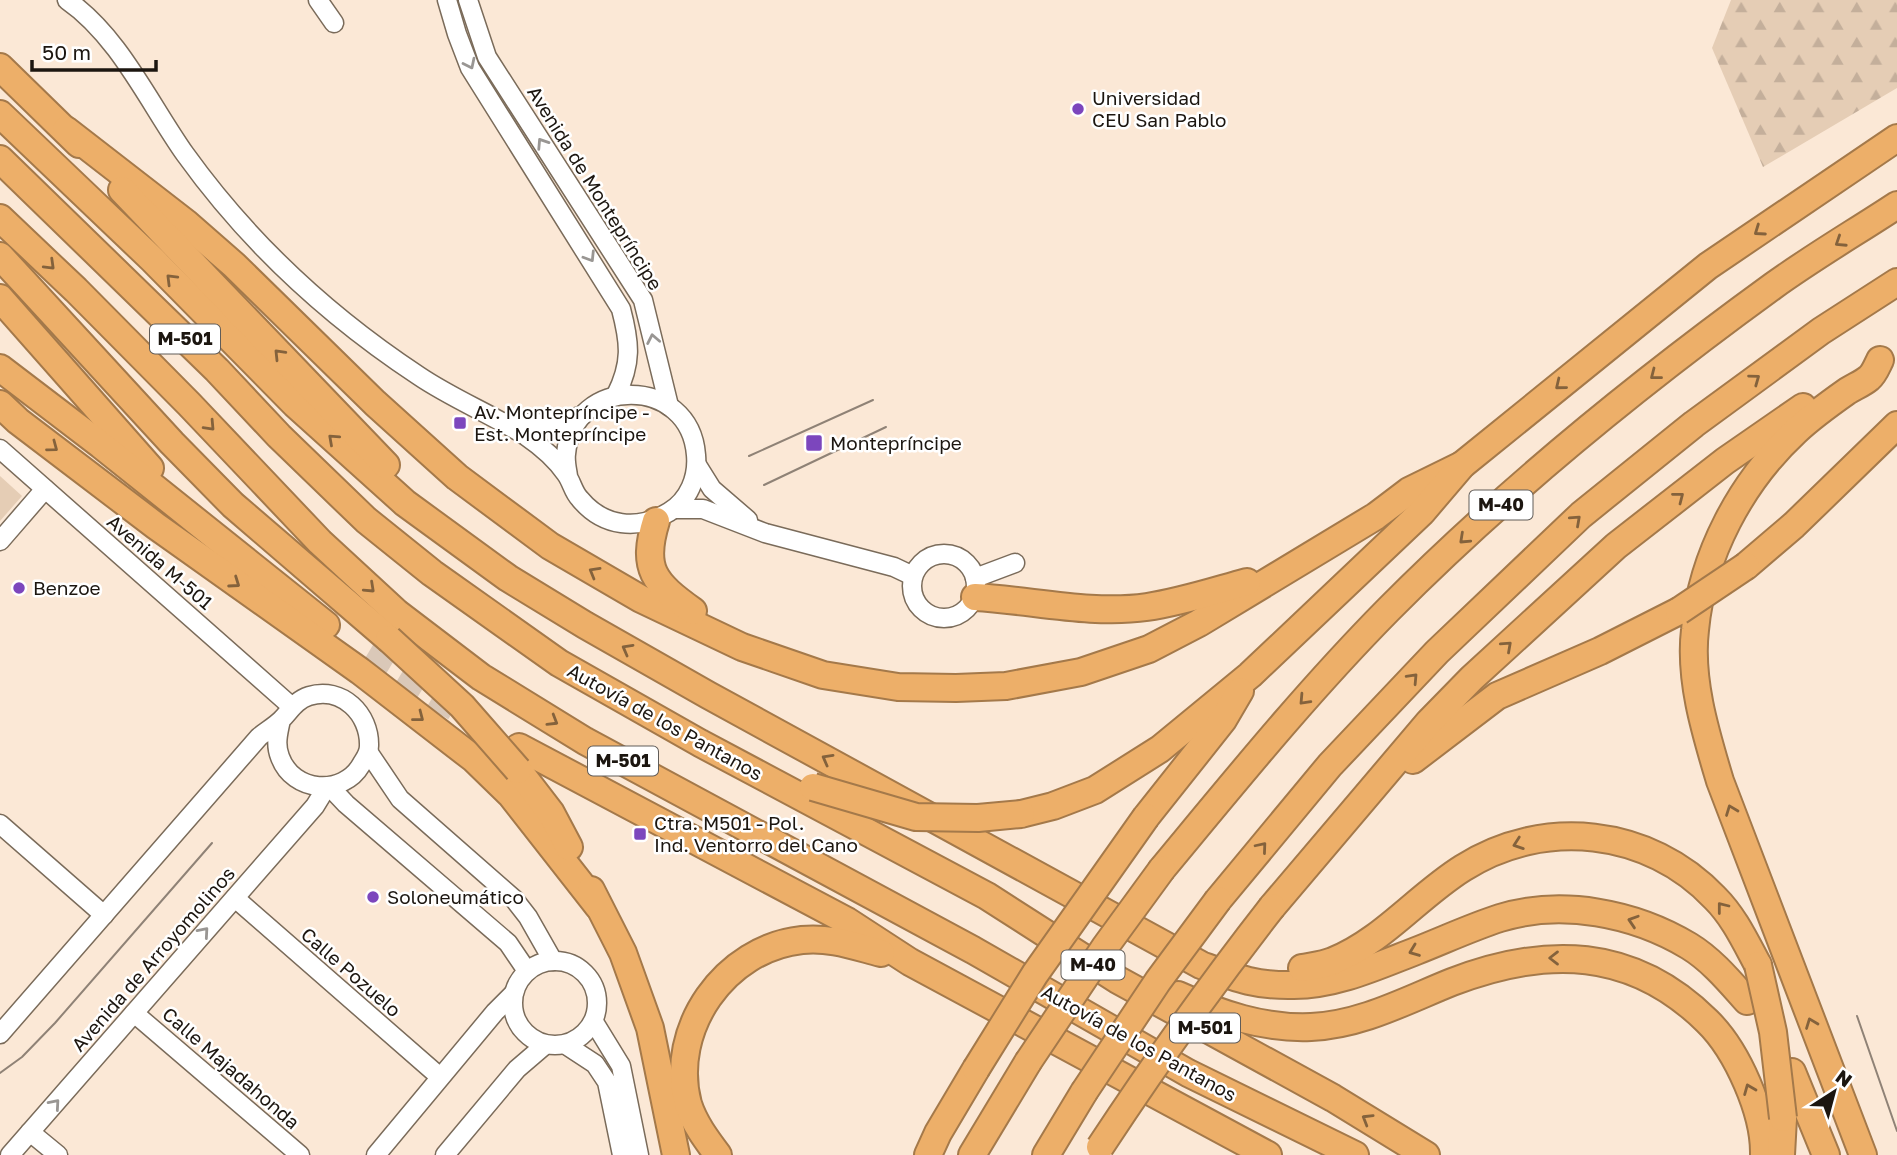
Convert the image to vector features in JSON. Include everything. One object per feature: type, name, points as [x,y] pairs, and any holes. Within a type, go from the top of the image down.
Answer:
[{"type":"highway","points":[[0,67],[66,130],[417,498],[441,530]]},
{"type":"highway","points":[[0,114],[153,260],[295,404],[379,480],[441,530],[508,578],[584,625],[1201,965],[1248,983],[1296,985],[1350,976],[1502,918],[1552,908],[1612,914],[1656,928],[1691,947],[1723,974],[1747,1001]]},
{"type":"highway","points":[[66,130],[186,223],[234,265],[374,403],[457,477],[550,546],[641,599],[742,647],[823,674],[898,687],[1006,686],[1081,672],[1149,649],[1199,622],[1376,516],[1409,491],[1462,465]]},
{"type":"highway","points":[[700,743],[753,758],[813,787],[916,817],[978,818],[1021,814],[1053,806],[1095,790],[1160,749],[1250,675],[1422,512],[1462,465],[1708,266],[1897,138]]},
{"type":"highway","name":"Autovía de los Pantanos","points":[[0,159],[217,370],[279,436],[366,520],[432,572],[559,663],[700,743],[987,896],[1118,980],[1333,1098],[1426,1155]]},
{"type":"highway","name":"M-40","points":[[972,1155],[1028,1062],[1105,947],[1162,869],[1284,721],[1379,620],[1536,471],[1655,375],[1775,284],[1897,205]]},
{"type":"highway","name":"Autovía de los Pantanos","points":[[0,218],[180,395],[320,542],[397,613],[481,677],[585,741],[973,950],[1188,1073],[1355,1155]]},
{"type":"highway","points":[[0,256],[172,443],[233,505],[389,639],[518,758],[585,875],[623,953],[650,1028],[676,1155]]},
{"type":"highway","points":[[1046,1155],[1084,1092],[1158,981],[1218,900],[1330,765],[1428,661],[1581,515],[1704,416],[1821,331],[1897,282]]},
{"type":"highway","points":[[0,298],[148,466],[245,563]]},
{"type":"highway","points":[[1098,1151],[1204,995],[1272,907],[1429,722],[1472,678],[1616,546],[1725,461],[1863,365],[1888,355]]},
{"type":"highway","points":[[1863,1155],[1720,781],[1697,690],[1694,632],[1704,578],[1731,514],[1763,465],[1797,430],[1848,390],[1871,377],[1888,355]]},
{"type":"highway","points":[[0,368],[101,445],[245,563],[366,655]]},
{"type":"highway","points":[[0,404],[18,421],[156,526],[360,671],[474,760],[511,795],[598,906]]},
{"type":"highway","points":[[1361,803],[1443,735],[1497,696],[1600,651],[1679,611],[1746,565],[1794,525],[1897,425]]},
{"type":"highway","points":[[665,515],[649,544],[651,568],[666,592],[742,647]]},
{"type":"highway","points":[[975,587],[1015,599],[1094,608],[1146,607],[1196,597],[1279,572]]},
{"type":"highway","points":[[915,1155],[933,1144],[975,1069],[1035,974],[1146,817],[1223,720],[1250,675]]},
{"type":"highway","points":[[518,758],[823,908],[910,962],[1268,1155]]},
{"type":"highway","points":[[1144,933],[1217,962],[1264,972],[1303,968],[1333,961],[1367,943],[1463,868],[1498,850],[1533,839],[1582,835],[1624,842],[1658,855],[1688,873],[1716,898],[1758,965],[1773,1032],[1783,1118],[1781,1155]]},
{"type":"highway","points":[[987,896],[1123,970],[1219,1014],[1275,1026],[1311,1027],[1342,1023],[1396,1006],[1497,967],[1538,958],[1574,958],[1613,964],[1649,977],[1687,1000],[1716,1030],[1739,1063],[1755,1102],[1764,1155]]},
{"type":"highway","points":[[718,1155],[700,1131],[688,1104],[683,1069],[690,1034],[705,999],[735,968],[768,948],[801,940],[834,940],[910,962]]},
{"type":"highway","points":[[1791,1072],[1826,1155]]},
{"type":"highway","points":[[1220,1130],[1244,1155]]},
{"type":"street","points":[[67,0],[88,15],[108,38],[185,153],[227,209],[283,269],[377,349],[548,452],[568,476],[577,496],[593,512],[613,522],[634,525],[665,515],[703,509],[765,533],[894,568],[913,576]]},
{"type":"street","points":[[318,0],[334,23]]},
{"type":"street","points":[[447,0],[470,68],[621,309],[629,354],[624,378],[616,396]]},
{"type":"street","name":"Avenida de Montepríncipe","points":[[468,0],[487,57],[643,300],[669,406]]},
{"type":"street","points":[[568,476],[568,444],[571,433],[583,415],[598,403],[616,396],[634,394],[653,397],[669,406],[687,425],[695,444],[697,465],[690,489],[665,515]]},
{"type":"street","points":[[498,421],[555,424],[583,415]]},
{"type":"street","name":"Avenida M-501","points":[[0,449],[286,713]]},
{"type":"street","points":[[697,465],[712,489],[765,533]]},
{"type":"street","points":[[0,541],[45,489]]},
{"type":"street","points":[[948,554],[960,558],[970,566],[975,587],[965,611],[951,618],[934,617],[920,608],[912,593],[913,576],[922,563],[935,555],[948,554]]},
{"type":"street","points":[[975,587],[1015,563]]},
{"type":"street","points":[[0,1034],[259,737],[286,713],[309,696],[328,694],[347,701],[362,714],[369,733],[369,753],[355,776],[328,788],[307,785],[290,774],[280,758],[276,739],[286,713]]},
{"type":"street","points":[[369,753],[400,799],[514,899],[528,917],[553,961]]},
{"type":"street","points":[[328,788],[508,943],[527,971]]},
{"type":"street","name":"Avenida de Arroyomolinos","points":[[10,1155],[328,788]]},
{"type":"street","points":[[0,824],[104,915]]},
{"type":"street","name":"Calle Pozuelo","points":[[234,898],[440,1077]]},
{"type":"street","points":[[553,961],[575,965],[591,979],[598,1000],[594,1022],[583,1037],[566,1045],[545,1045],[526,1035],[514,1016],[513,995],[518,982],[527,971],[539,964],[553,961]]},
{"type":"street","points":[[376,1155],[495,1012],[513,995]]},
{"type":"street","name":"Calle Majadahonda","points":[[134,1013],[300,1155]]},
{"type":"street","points":[[594,1022],[621,1066],[639,1155]]},
{"type":"street","points":[[445,1155],[517,1069],[545,1045]]},
{"type":"street","points":[[566,1045],[595,1064],[607,1082],[622,1155]]},
{"type":"street","points":[[30,1132],[58,1155]]},
{"type":"green space","points":[[1731,0],[1897,0],[1897,88],[1763,167],[1712,48]]},
{"type":"green space","points":[[0,476],[22,496],[0,521]]},
{"type":"tunnel","points":[[367,655],[455,708]]},
{"type":"tram line","points":[[749,456],[873,400]]},
{"type":"tram line","points":[[764,485],[886,427]]},
{"type":"tram line","points":[[0,1073],[22,1057],[55,1023],[212,843]]},
{"type":"tram line","points":[[1857,1016],[1897,1131]]},
{"type":"place","name":"Universidad CEU San Pablo","points":[[1078,109]]},
{"type":"place","name":"Av. Montepríncipe - Est. Montepríncipe","points":[[460,423]]},
{"type":"place","name":"Montepríncipe","points":[[814,443]]},
{"type":"place","name":"Benzoe","points":[[19,588]]},
{"type":"place","name":"Ctra. M501 - Pol. Ind. Ventorro del Cano","points":[[640,834]]},
{"type":"place","name":"Soloneumático","points":[[373,897]]}]
